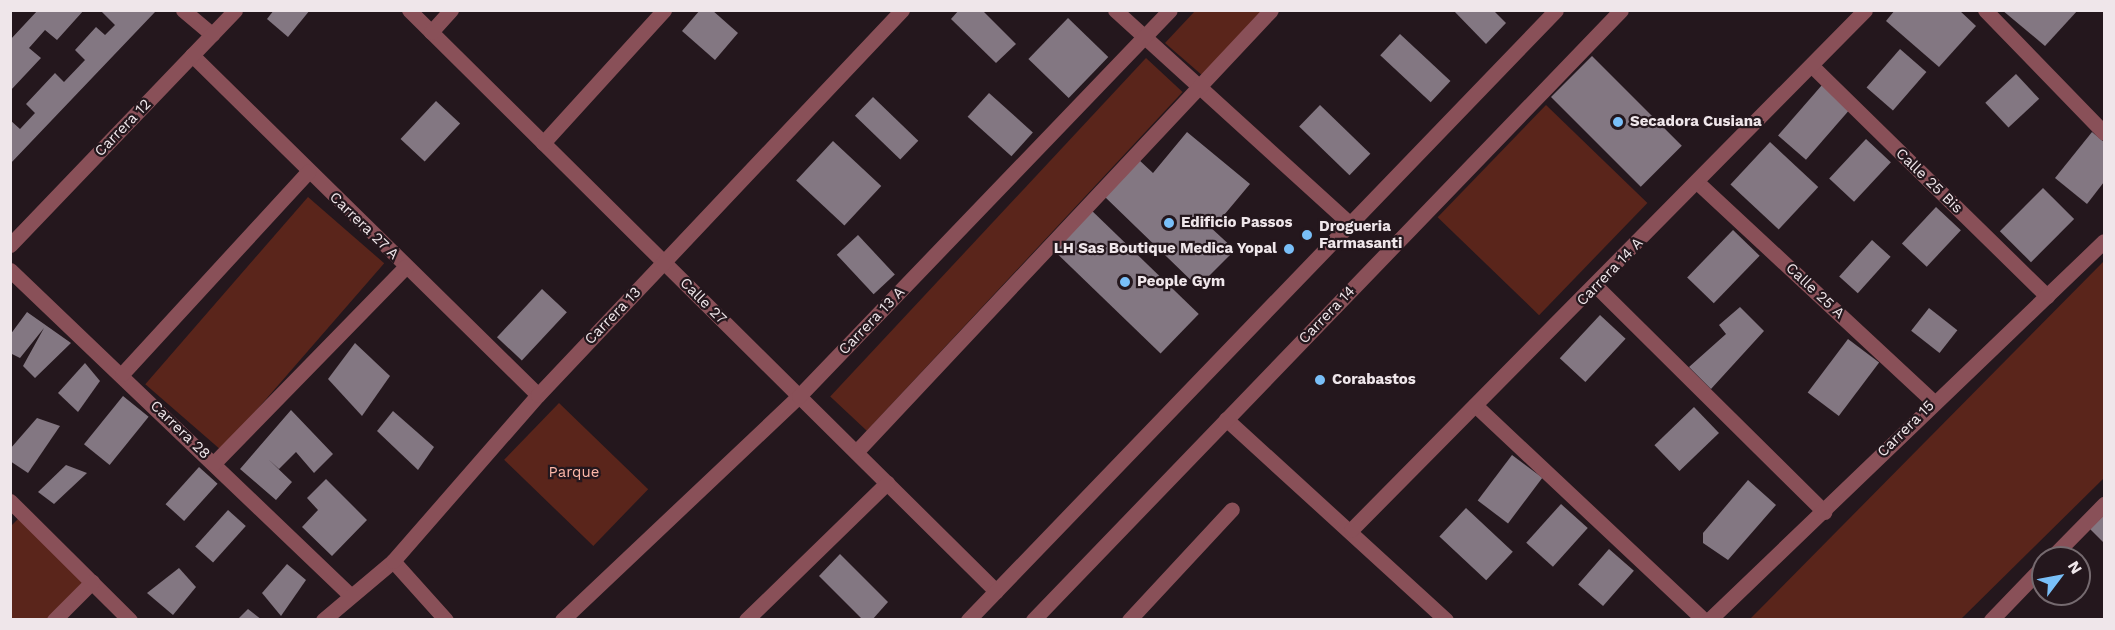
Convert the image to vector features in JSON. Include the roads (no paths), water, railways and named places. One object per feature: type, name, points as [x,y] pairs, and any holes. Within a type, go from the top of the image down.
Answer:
[{"type":"street","points":[[183,10],[212,34]]},
{"type":"street","name":"Carrera 12","points":[[10,245],[235,10]]},
{"type":"street","name":"Calle 27","points":[[409,10],[996,591]]},
{"type":"street","points":[[431,32],[451,10]]},
{"type":"street","points":[[543,143],[664,10]]},
{"type":"street","name":"Carrera 13","points":[[323,620],[348,593],[393,561],[538,395],[902,10]]},
{"type":"street","points":[[1115,10],[1350,224]]},
{"type":"street","name":"Carrera 13 A","points":[[562,620],[799,396],[1170,10]]},
{"type":"street","points":[[856,452],[1271,10]]},
{"type":"street","points":[[968,620],[1556,10]]},
{"type":"street","name":"Carrera 14","points":[[1035,619],[1621,10]]},
{"type":"street","name":"Carrera 14 A","points":[[1352,530],[1475,405],[1597,287],[1865,10]]},
{"type":"street","points":[[1985,10],[2104,133]]},
{"type":"street","name":"Carrera 27 A","points":[[192,55],[308,172],[538,395]]},
{"type":"street","name":"Calle 25 Bis","points":[[1812,66],[2047,296]]},
{"type":"street","points":[[122,374],[308,172]]},
{"type":"street","name":"Calle 25 A","points":[[1697,182],[1933,401]]},
{"type":"street","name":"Carrera 15","points":[[1709,620],[1824,512],[1933,401],[2104,241]]},
{"type":"street","points":[[214,463],[406,266]]},
{"type":"street","name":"Carrera 28","points":[[10,270],[122,374],[348,593]]},
{"type":"street","points":[[1597,287],[1824,512]]},
{"type":"street","points":[[1475,405],[1704,620]]},
{"type":"street","points":[[1226,419],[1352,530],[1446,620]]},
{"type":"street","points":[[746,620],[887,483]]},
{"type":"street","points":[[2063,546],[2104,504]]},
{"type":"street","points":[[1129,620],[1232,509]]},
{"type":"street","points":[[13,510],[130,620]]},
{"type":"street","points":[[393,561],[446,620]]},
{"type":"street","points":[[1991,620],[2031,578]]},
{"type":"street","points":[[54,620],[92,582]]},
{"type":"place","name":"Secadora Cusiana","points":[[1618,122]]},
{"type":"place","name":"Edificio Passos","points":[[1169,223]]},
{"type":"place","name":"Drogueria Farmasanti","points":[[1307,235]]},
{"type":"place","name":"LH Sas Boutique Medica Yopal","points":[[1289,249]]},
{"type":"place","name":"People Gym","points":[[1125,282]]},
{"type":"place","name":"Corabastos","points":[[1320,380]]},
{"type":"park label","name":"Parque","points":[[574,473]]}]
